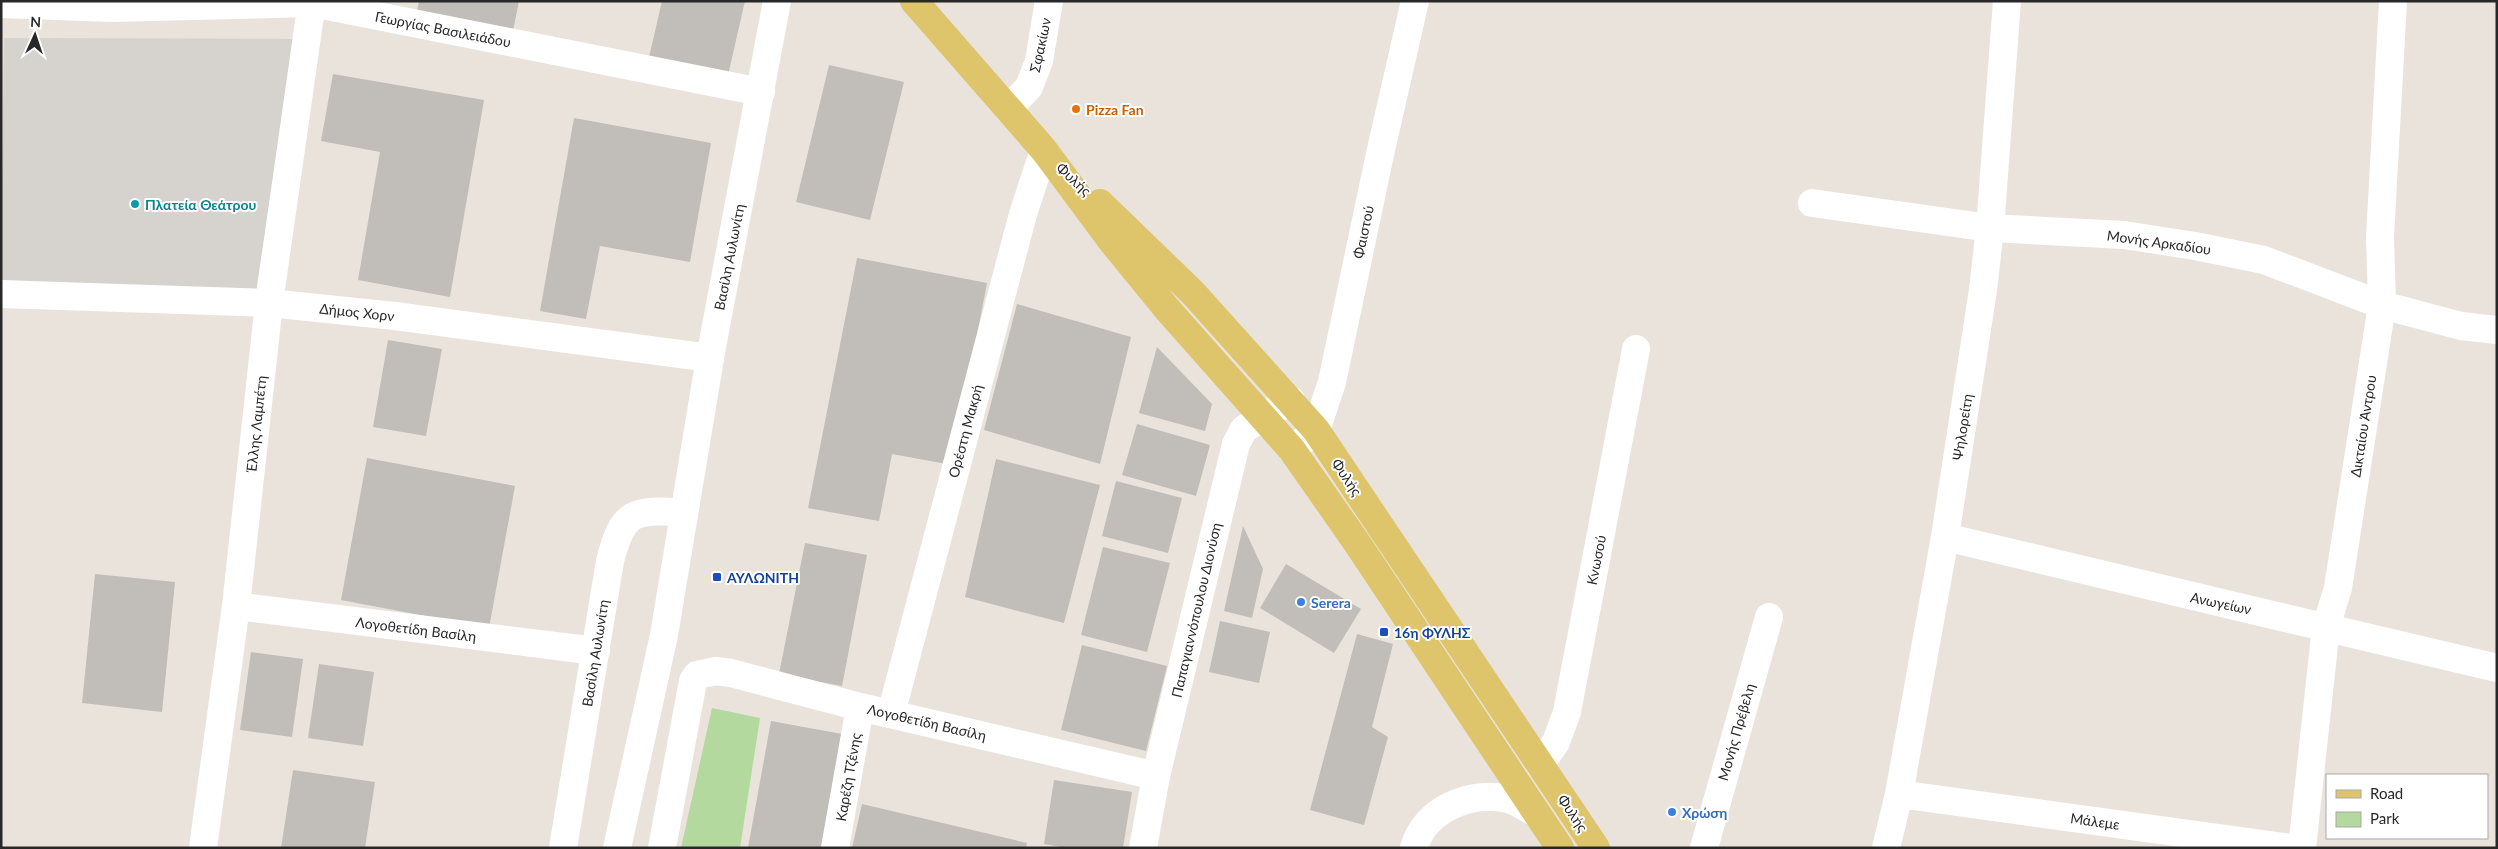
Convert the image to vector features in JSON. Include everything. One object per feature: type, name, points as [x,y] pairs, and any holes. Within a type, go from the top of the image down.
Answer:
[{"type":"main road","name":"Φυλής","points":[[914,1],[1044,150],[1110,238],[1162,302],[1292,450],[1357,543],[1560,848]]},
{"type":"main road","name":"Φυλής","points":[[1044,150],[1194,292],[1316,430],[1596,848]]},
{"type":"street","name":"Βασίλη Αυλωνίτη","points":[[617,848],[664,635],[710,358],[777,1]]},
{"type":"street","name":"Σφακίων","points":[[1008,109],[1029,87],[1038,61],[1049,1]]},
{"type":"street","name":"Φαιστού","points":[[1316,430],[1332,382],[1380,154],[1415,1]]},
{"type":"street","name":"Ψηλορείτη","points":[[1886,848],[1899,794],[1945,537],[1990,228],[2007,1]]},
{"type":"street","name":"Δικταίου Άντρου","points":[[2302,848],[2326,627],[2338,588],[2382,304],[2380,237],[2393,1]]},
{"type":"street","name":"Γεωργίας Βασιλειάδου","points":[[1,4],[112,5],[312,2],[761,92]]},
{"type":"street","name":"Έλλης Λαμπέτη","points":[[204,848],[236,606],[269,303],[312,2]]},
{"type":"street","name":"Ορέστη Μακρή","points":[[891,714],[1022,214],[1044,150]]},
{"type":"street","name":"Μονής Αρκαδίου","points":[[1812,204],[1990,228],[2124,235],[2195,246],[2264,260],[2382,304],[2460,326],[2497,330]]},
{"type":"street","name":"Δήμος Χορν","points":[[1,294],[269,303],[395,316],[710,358]]},
{"type":"street","name":"Κνωσού","points":[[1540,765],[1556,742],[1566,712],[1636,349]]},
{"type":"street","name":"Παπαγιαννόπουλου Διονύση","points":[[1143,848],[1156,776],[1232,456],[1244,429],[1291,400]]},
{"type":"street","points":[[1292,450],[1316,430]]},
{"type":"street","name":"Βασίλη Αυλωνίτη","points":[[563,848],[610,561],[616,537],[624,522],[641,512],[652,510],[684,513]]},
{"type":"street","name":"Ανωγείων","points":[[1945,537],[2148,587],[2497,668]]},
{"type":"street","name":"Λογοθετίδη Βασίλη","points":[[236,606],[596,651]]},
{"type":"street","name":"Μονής Πρέβελη","points":[[1704,848],[1769,616]]},
{"type":"street","name":"Λογοθετίδη Βασίλη","points":[[662,848],[693,681],[697,675],[716,672],[731,673],[860,707],[1156,776]]},
{"type":"street","name":"Καρέζη Τζένης","points":[[835,848],[860,707]]},
{"type":"street","name":"Μάλεμε","points":[[1899,794],[2291,848]]},
{"type":"street","points":[[1414,848],[1426,827],[1438,814],[1460,801],[1483,796],[1509,799],[1536,813]]},
{"type":"green space","points":[[712,708],[760,718],[740,848],[681,848]]},
{"type":"shaded area","name":"Πλατεία Θεάτρου","points":[[4,38],[295,39],[255,297],[1,280]]},
{"type":"building","points":[[419,1],[519,1],[511,41],[415,21]]},
{"type":"building","points":[[662,1],[745,1],[726,84],[647,66]]},
{"type":"building","points":[[829,65],[904,82],[870,220],[796,202]]},
{"type":"building","points":[[333,74],[484,100],[450,297],[358,280],[380,152],[321,141]]},
{"type":"building","points":[[574,118],[711,143],[690,262],[600,246],[586,319],[540,311]]},
{"type":"building","points":[[857,258],[987,283],[952,465],[892,454],[879,521],[808,508]]},
{"type":"building","points":[[1017,304],[1131,337],[1100,464],[984,430]]},
{"type":"building","points":[[388,340],[442,349],[426,436],[373,427]]},
{"type":"building","points":[[1157,347],[1212,404],[1205,431],[1139,413]]},
{"type":"building","points":[[1137,424],[1210,445],[1196,496],[1122,475]]},
{"type":"building","points":[[367,458],[515,486],[489,628],[341,600]]},
{"type":"building","points":[[996,459],[1100,485],[1064,623],[965,597]]},
{"type":"building","points":[[1116,481],[1182,498],[1168,553],[1102,536]]},
{"type":"building","points":[[1243,526],[1263,569],[1252,618],[1224,611]]},
{"type":"building","points":[[805,543],[867,555],[842,686],[779,674]]},
{"type":"building","points":[[1103,547],[1170,563],[1147,652],[1081,635]]},
{"type":"building","points":[[1286,564],[1361,609],[1334,653],[1260,608]]},
{"type":"building","points":[[95,574],[175,582],[162,712],[82,703]]},
{"type":"building","points":[[1220,621],[1270,632],[1259,683],[1209,672]]},
{"type":"building","points":[[1357,634],[1393,644],[1372,727],[1388,737],[1364,825],[1310,810]]},
{"type":"building","points":[[1082,645],[1167,666],[1146,751],[1061,730]]},
{"type":"building","points":[[251,652],[303,659],[292,737],[240,730]]},
{"type":"building","points":[[319,664],[374,672],[363,746],[308,738]]},
{"type":"building","points":[[771,721],[842,734],[821,848],[748,848]]},
{"type":"building","points":[[293,770],[375,782],[365,848],[281,848]]},
{"type":"building","points":[[1054,780],[1132,792],[1123,848],[1067,848],[1044,844]]},
{"type":"building","points":[[862,804],[1027,843],[1026,848],[852,848]]},
{"type":"place","name":"Pizza Fan","points":[[1076,109]]},
{"type":"place","name":"Πλατεία Θεάτρου","points":[[135,204]]},
{"type":"place","name":"ΑΥΛΩΝΙΤΗ","points":[[717,577]]},
{"type":"place","name":"Serera","points":[[1301,602]]},
{"type":"place","name":"16η ΦΥΛΗΣ","points":[[1384,632]]},
{"type":"place","name":"Χρώση","points":[[1672,812]]}]
